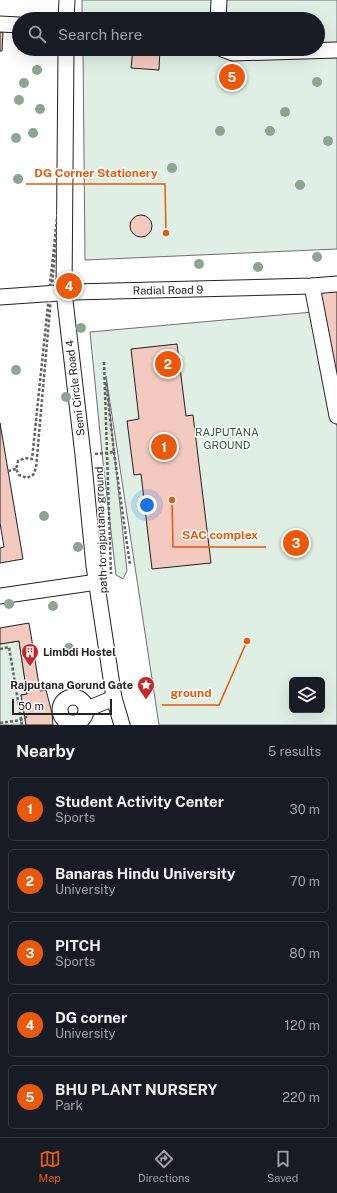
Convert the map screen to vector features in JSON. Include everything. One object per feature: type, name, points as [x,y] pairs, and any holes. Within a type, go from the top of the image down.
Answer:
[{"type":"street","points":[[66,12],[67,0]]},
{"type":"street","points":[[218,12],[219,0]]},
{"type":"street","points":[[0,24],[12,25]]},
{"type":"street","points":[[325,50],[337,50]]},
{"type":"street","name":"Semi Circle Road 4","points":[[66,56],[59,293],[83,455],[104,581],[114,698],[122,725]]},
{"type":"street","name":"Radial Road 9","points":[[0,297],[59,293],[337,284]]},
{"type":"street","points":[[312,286],[337,416]]},
{"type":"street","points":[[0,596],[104,581]]},
{"type":"street","points":[[56,713],[63,702],[72,697],[77,697],[82,700],[87,709],[114,698]]},
{"type":"path","points":[[59,293],[32,459],[25,458],[18,461],[16,469],[19,475],[27,478],[34,475],[36,468],[59,293],[64,150]]},
{"type":"path","name":"path to rajputana ground","points":[[104,581],[104,362],[114,452]]},
{"type":"path","points":[[83,455],[114,452],[130,565]]},
{"type":"path","points":[[8,471],[16,469]]},
{"type":"path","points":[[0,649],[9,647],[22,725]]},
{"type":"path","points":[[0,723],[21,720],[28,716]]},
{"type":"green space","points":[[82,0],[337,0],[337,249],[85,260],[83,56],[325,56],[325,12],[82,12]]},
{"type":"green space","name":"RAJPUTANA GROUND","points":[[313,312],[337,427],[337,725],[159,725],[106,376],[127,571],[123,579],[116,575],[90,332]]},
{"type":"green space","points":[[19,641],[27,694],[21,695],[26,725],[0,725],[0,644]]},
{"type":"building","points":[[0,32],[3,32],[2,51],[0,51]]},
{"type":"building","points":[[132,56],[160,56],[159,70],[131,68]]},
{"type":"building","points":[[141,215],[145,216],[151,222],[151,230],[145,236],[141,237],[137,236],[131,230],[130,226],[131,222],[137,216]]},
{"type":"building","points":[[337,284],[337,416],[312,286]]},
{"type":"building","points":[[177,344],[186,416],[193,415],[211,563],[152,569],[141,474],[134,475],[127,421],[139,419],[131,349]]},
{"type":"building","points":[[0,423],[23,559],[0,563],[0,548],[4,547],[0,523]]},
{"type":"building","name":"Limbdi Hostel","points":[[29,623],[40,691],[46,690],[52,713],[53,725],[26,725],[21,695],[27,694],[19,641],[0,644],[0,628]]},
{"type":"place","name":"BHU PLANT NURSERY","points":[[232,77]]},
{"type":"place","name":"DG Corner Stationery","points":[[166,233]]},
{"type":"place","name":"DG corner","points":[[69,286]]},
{"type":"place","name":"Banaras Hindu University","points":[[168,364]]},
{"type":"place","name":"Student Activity Center","points":[[164,447]]},
{"type":"place","name":"SAC complex","points":[[172,500]]},
{"type":"place","name":"PITCH","points":[[296,543]]},
{"type":"place","name":"ground","points":[[247,641]]},
{"type":"place","name":"Limbdi Hostel","points":[[30,667]]},
{"type":"place","name":"Rajputana Gorund Gate","points":[[146,700]]}]
